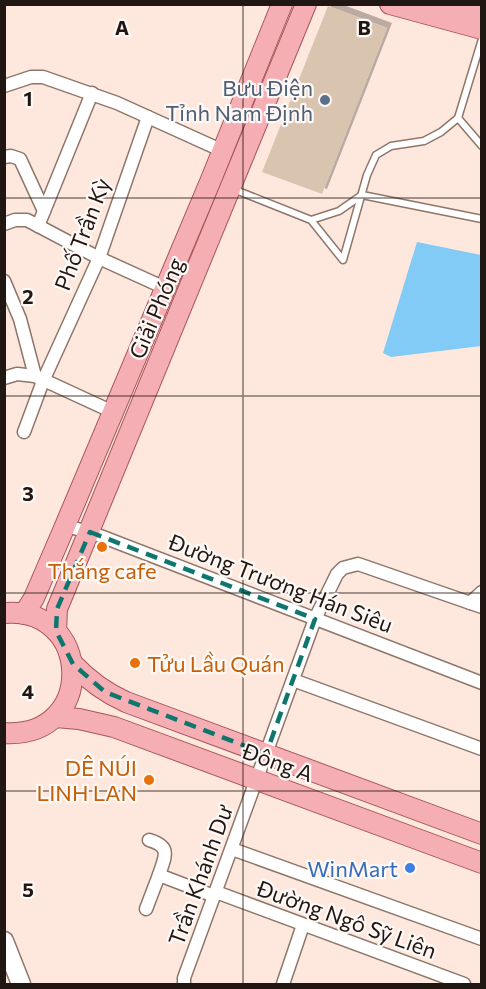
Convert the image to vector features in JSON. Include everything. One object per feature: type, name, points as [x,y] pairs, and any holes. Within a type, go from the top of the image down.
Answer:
[{"type":"main road","name":"Giải Phóng","points":[[14,614],[34,598],[223,151],[282,4]]},
{"type":"main road","name":"Giải Phóng","points":[[56,631],[57,609],[306,4]]},
{"type":"main road","points":[[390,4],[482,28]]},
{"type":"main road","points":[[444,4],[482,14]]},
{"type":"main road","points":[[4,733],[20,734],[39,728],[56,717],[67,701],[73,683],[73,664],[67,646],[56,631],[38,618],[14,614]]},
{"type":"main road","name":"Đông A","points":[[73,664],[89,681],[105,692],[482,834]]},
{"type":"main road","name":"Đông A","points":[[56,717],[79,719],[114,727],[482,863]]},
{"type":"street","points":[[4,86],[35,76],[92,93],[223,151]]},
{"type":"street","points":[[38,226],[92,93]]},
{"type":"street","name":"Phố Trần Kỳ","points":[[24,432],[39,378],[99,258],[148,117]]},
{"type":"street","points":[[4,157],[11,156],[20,159],[44,211]]},
{"type":"street","points":[[4,224],[15,220],[27,220],[99,258],[165,288]]},
{"type":"street","points":[[4,280],[8,301],[20,319],[39,378]]},
{"type":"street","points":[[4,378],[16,374],[39,378],[113,412]]},
{"type":"street","name":"Đường Trương Hán Siêu","points":[[65,526],[90,532],[482,682]]},
{"type":"street","name":"Trần Khánh Dư","points":[[184,984],[184,978],[315,619],[337,574],[349,565],[358,564],[476,605]]},
{"type":"street","points":[[476,605],[482,592]]},
{"type":"street","points":[[293,680],[482,749]]},
{"type":"street","points":[[146,909],[166,854],[160,844],[149,840]]},
{"type":"street","points":[[232,849],[482,939]]},
{"type":"street","name":"Đường Ngô Sỹ Liên","points":[[159,875],[464,984]]},
{"type":"street","points":[[283,984],[303,925]]},
{"type":"street","points":[[4,941],[21,984]]},
{"type":"lane","points":[[210,182],[311,220],[343,260],[367,175],[376,155],[391,146],[424,141],[441,132],[458,118],[482,39]]},
{"type":"lane","points":[[458,118],[482,146]]},
{"type":"lane","points":[[311,220],[339,211],[362,195],[482,219]]},
{"type":"highlighted area","points":[[90,532],[315,619],[266,754],[105,692],[73,664],[56,631],[57,609]]},
{"type":"water","points":[[417,242],[481,255],[481,346],[391,357],[383,353]]},
{"type":"building","name":"Bưu Điện Tỉnh Nam Định","points":[[328,6],[387,28],[322,194],[262,172]]},
{"type":"place","name":"Bưu Điện Tỉnh Nam Định","points":[[325,100]]},
{"type":"place","name":"Thắng cafe","points":[[102,547]]},
{"type":"place","name":"Tửu Lầu Quán","points":[[135,663]]},
{"type":"place","name":"DÊ NÚI LINH LAN","points":[[149,780]]},
{"type":"place","name":"WinMart","points":[[410,868]]}]
